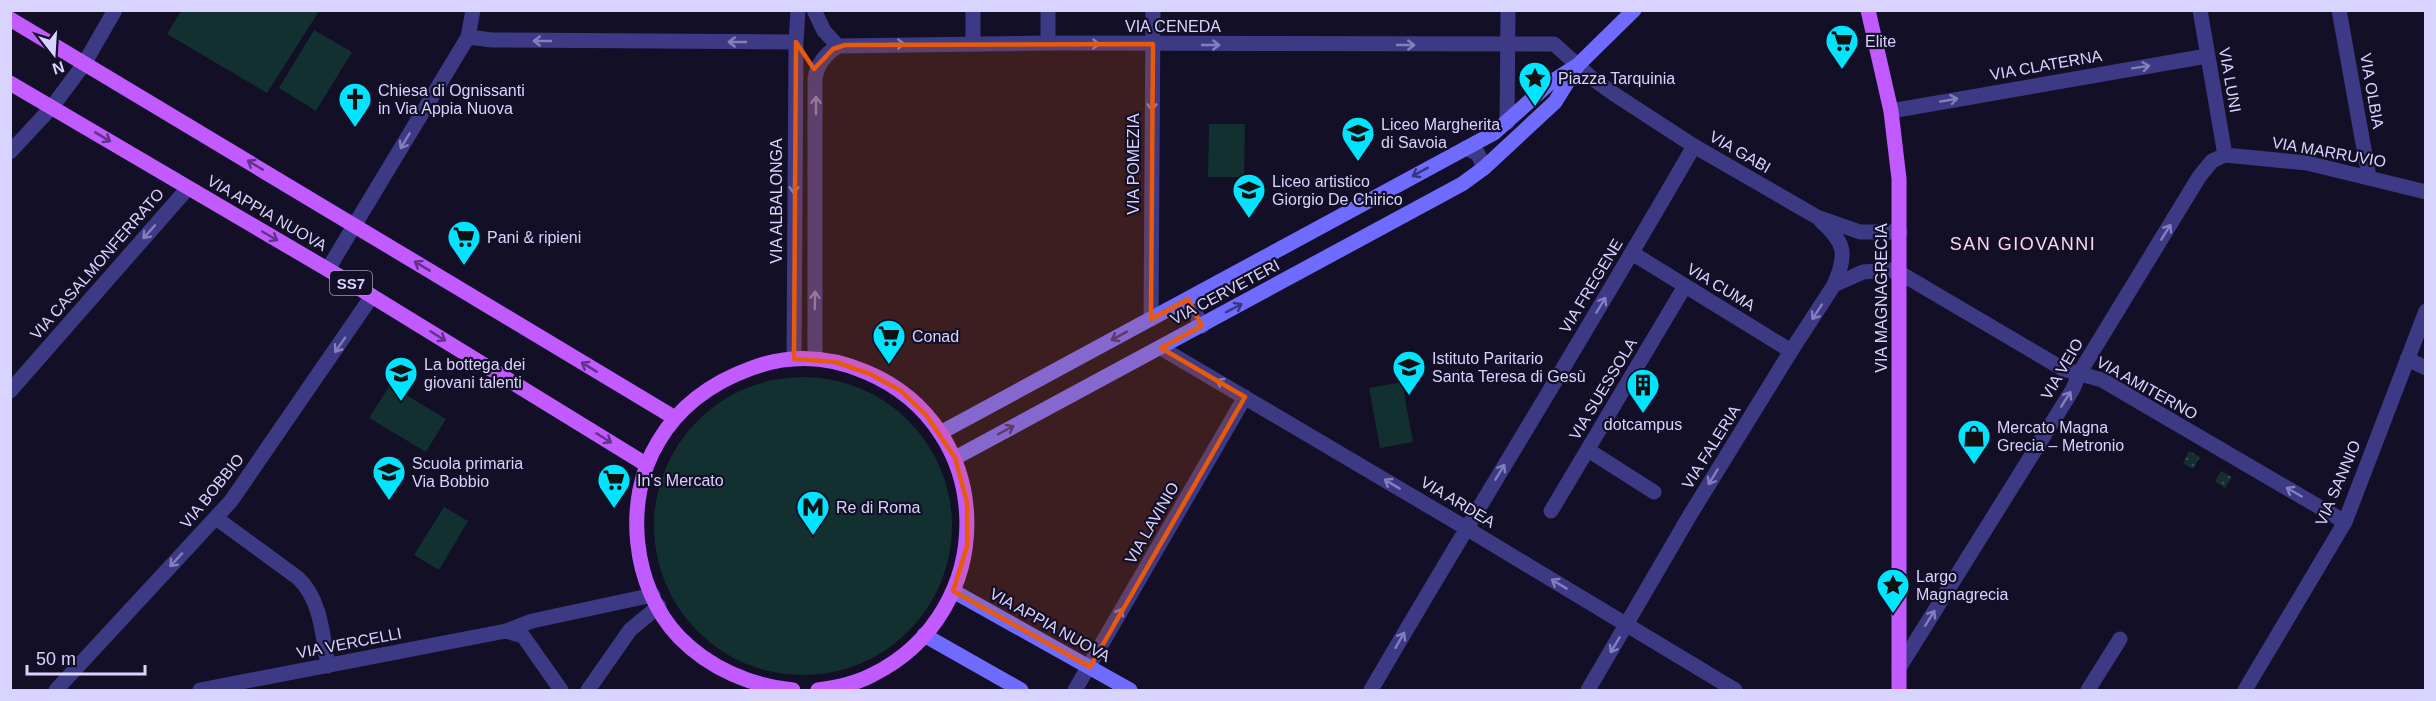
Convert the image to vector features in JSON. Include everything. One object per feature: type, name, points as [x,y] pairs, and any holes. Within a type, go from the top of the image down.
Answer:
[{"type":"main road","points":[[1507,123],[1551,82],[1578,65],[1634,10]]},
{"type":"main road","name":"VIA MAGNAGRECIA","points":[[1868,10],[1892,111],[1899,179],[1897,682]]},
{"type":"main road","name":"VIA APPIA NUOVA","points":[[10,19],[675,418]]},
{"type":"main road","points":[[1484,168],[1555,102],[1578,65]]},
{"type":"main road","name":"VIA APPIA NUOVA","points":[[10,83],[328,269],[647,465]]},
{"type":"main road","name":"VIA CERVETERI","points":[[940,433],[1494,133],[1507,123]]},
{"type":"main road","name":"VIA CERVETERI","points":[[955,458],[1442,196],[1484,168]]},
{"type":"main road","points":[[793,690],[752,682],[709,661],[680,638],[668,624],[656,601],[643,566],[636,524],[638,497],[647,465],[662,436],[675,418],[699,396],[728,378],[765,364],[815,358],[858,368],[892,385],[914,402],[940,433],[955,458],[965,494],[968,531],[962,567],[953,591],[924,634],[897,660],[872,675],[854,683],[818,690]]},
{"type":"main road","name":"VIA APPIA NUOVA","points":[[953,591],[1130,690]]},
{"type":"main road","points":[[924,634],[1021,690]]},
{"type":"street","points":[[10,152],[52,107],[84,64],[115,10]]},
{"type":"street","points":[[328,269],[468,37],[473,10]]},
{"type":"street","name":"VIA ALBALONGA","points":[[794,359],[798,10]]},
{"type":"street","points":[[814,10],[824,31],[838,46],[819,64],[815,79],[815,358]]},
{"type":"street","points":[[973,10],[973,44]]},
{"type":"street","points":[[1048,10],[1048,43]]},
{"type":"street","name":"VIA POMEZIA","points":[[1151,319],[1153,10]]},
{"type":"street","points":[[1507,123],[1508,10]]},
{"type":"street","name":"VIA LUNI","points":[[2200,10],[2225,155]]},
{"type":"street","name":"VIA OLBIA","points":[[2339,10],[2369,177]]},
{"type":"street","points":[[468,37],[492,40],[796,42],[806,56],[815,79]]},
{"type":"street","name":"VIA CENEDA","points":[[838,46],[1048,43],[1507,45]]},
{"type":"street","points":[[1507,45],[1554,44],[1578,65]]},
{"type":"street","name":"VIA CLATERNA","points":[[1892,111],[2207,56]]},
{"type":"street","name":"VIA GABI","points":[[1578,65],[1614,94],[1694,146],[1817,217],[1860,232],[1900,232]]},
{"type":"street","name":"VIA FREGENE","points":[[1371,690],[1694,146]]},
{"type":"street","points":[[1466,148],[1478,154],[1484,168]]},
{"type":"street","name":"VIA MARRUVIO","points":[[2225,155],[2299,162],[2426,192]]},
{"type":"street","name":"VIA VEIO","points":[[1897,682],[2073,389],[2080,372],[2199,177],[2212,161],[2225,155]]},
{"type":"street","name":"VIA CASALMONFERRATO","points":[[10,391],[188,188]]},
{"type":"street","name":"VIA FALERIA","points":[[1588,690],[1695,506],[1834,285],[1843,263],[1842,249],[1835,236],[1817,217]]},
{"type":"street","name":"VIA CUMA","points":[[1632,253],[1791,351]]},
{"type":"street","points":[[1834,285],[1863,272],[1890,270],[1900,273]]},
{"type":"street","name":"VIA AMITERNO","points":[[1900,273],[2063,369],[2102,380],[2345,522]]},
{"type":"street","name":"VIA SUESSOLA","points":[[1551,510],[1685,286]]},
{"type":"street","name":"VIA BOBBIO","points":[[56,690],[216,518],[239,490],[372,296]]},
{"type":"street","points":[[1188,299],[1202,326]]},
{"type":"street","name":"VIA SANNIO","points":[[2245,690],[2345,522],[2426,311]]},
{"type":"street","name":"VIA ARDEA","points":[[1161,348],[1735,690]]},
{"type":"street","points":[[2407,359],[2426,368]]},
{"type":"street","name":"VIA LAVINIO","points":[[1076,690],[1245,397]]},
{"type":"street","points":[[1588,450],[1654,492]]},
{"type":"street","points":[[216,518],[306,586],[315,607],[328,666]]},
{"type":"street","points":[[588,690],[634,626],[656,601]]},
{"type":"street","name":"VIA VERCELLI","points":[[200,690],[506,631],[532,621],[656,601]]},
{"type":"street","points":[[506,631],[523,636],[561,690]]},
{"type":"street","points":[[2088,690],[2120,639]]},
{"type":"highlighted area","points":[[796,42],[814,69],[833,49],[845,45],[1153,44],[1151,319],[1188,299],[1202,326],[1161,348],[1245,397],[1090,667],[953,591],[967,546],[967,503],[955,458],[926,415],[901,391],[870,374],[835,362],[794,359]]},
{"type":"green space","points":[[181,11],[319,11],[267,93],[167,34]]},
{"type":"green space","points":[[314,30],[352,52],[316,111],[279,88]]},
{"type":"green space","points":[[1209,124],[1245,124],[1244,177],[1208,177]]},
{"type":"green space","points":[[803,377],[832,380],[860,389],[886,402],[908,421],[927,443],[940,469],[949,497],[952,526],[949,555],[940,583],[927,609],[908,631],[886,650],[860,663],[832,672],[803,675],[774,672],[746,663],[720,650],[698,631],[679,609],[666,583],[657,555],[654,526],[657,497],[666,469],[679,443],[698,421],[720,402],[746,389],[774,380]]},
{"type":"green space","points":[[1402,382],[1413,442],[1380,448],[1369,388]]},
{"type":"green space","points":[[390,385],[446,419],[426,452],[369,418]]},
{"type":"green space","points":[[2189,451],[2200,457],[2193,469],[2183,463]]},
{"type":"green space","points":[[2221,471],[2232,477],[2225,488],[2215,482]]},
{"type":"green space","points":[[444,507],[468,521],[439,570],[414,555]]},
{"type":"place","name":"Elite","points":[[1842,70]]},
{"type":"place","name":"Piazza Tarquinia","points":[[1535,107]]},
{"type":"place","name":"Chiesa di Ognissanti in Via Appia Nuova","points":[[355,128]]},
{"type":"place","name":"Liceo Margherita di Savoia","points":[[1358,162]]},
{"type":"place","name":"Liceo artistico Giorgio De Chirico","points":[[1249,219]]},
{"type":"place","name":"Pani & ripieni","points":[[464,266]]},
{"type":"place","name":"Conad","points":[[889,365]]},
{"type":"place","name":"Istituto Paritario Santa Teresa di Gesù","points":[[1409,396]]},
{"type":"place","name":"La bottega dei giovani talenti","points":[[401,402]]},
{"type":"place","name":"dotcampus","points":[[1643,414]]},
{"type":"place","name":"Mercato Magna Grecia – Metronio","points":[[1974,465]]},
{"type":"place","name":"Scuola primaria Via Bobbio","points":[[389,501]]},
{"type":"place","name":"In's Mercato","points":[[614,509]]},
{"type":"place","name":"Re di Roma","points":[[813,536]]},
{"type":"place","name":"Largo Magnagrecia","points":[[1893,614]]},
{"type":"district","name":"SAN GIOVANNI","points":[[2023,244]]}]
